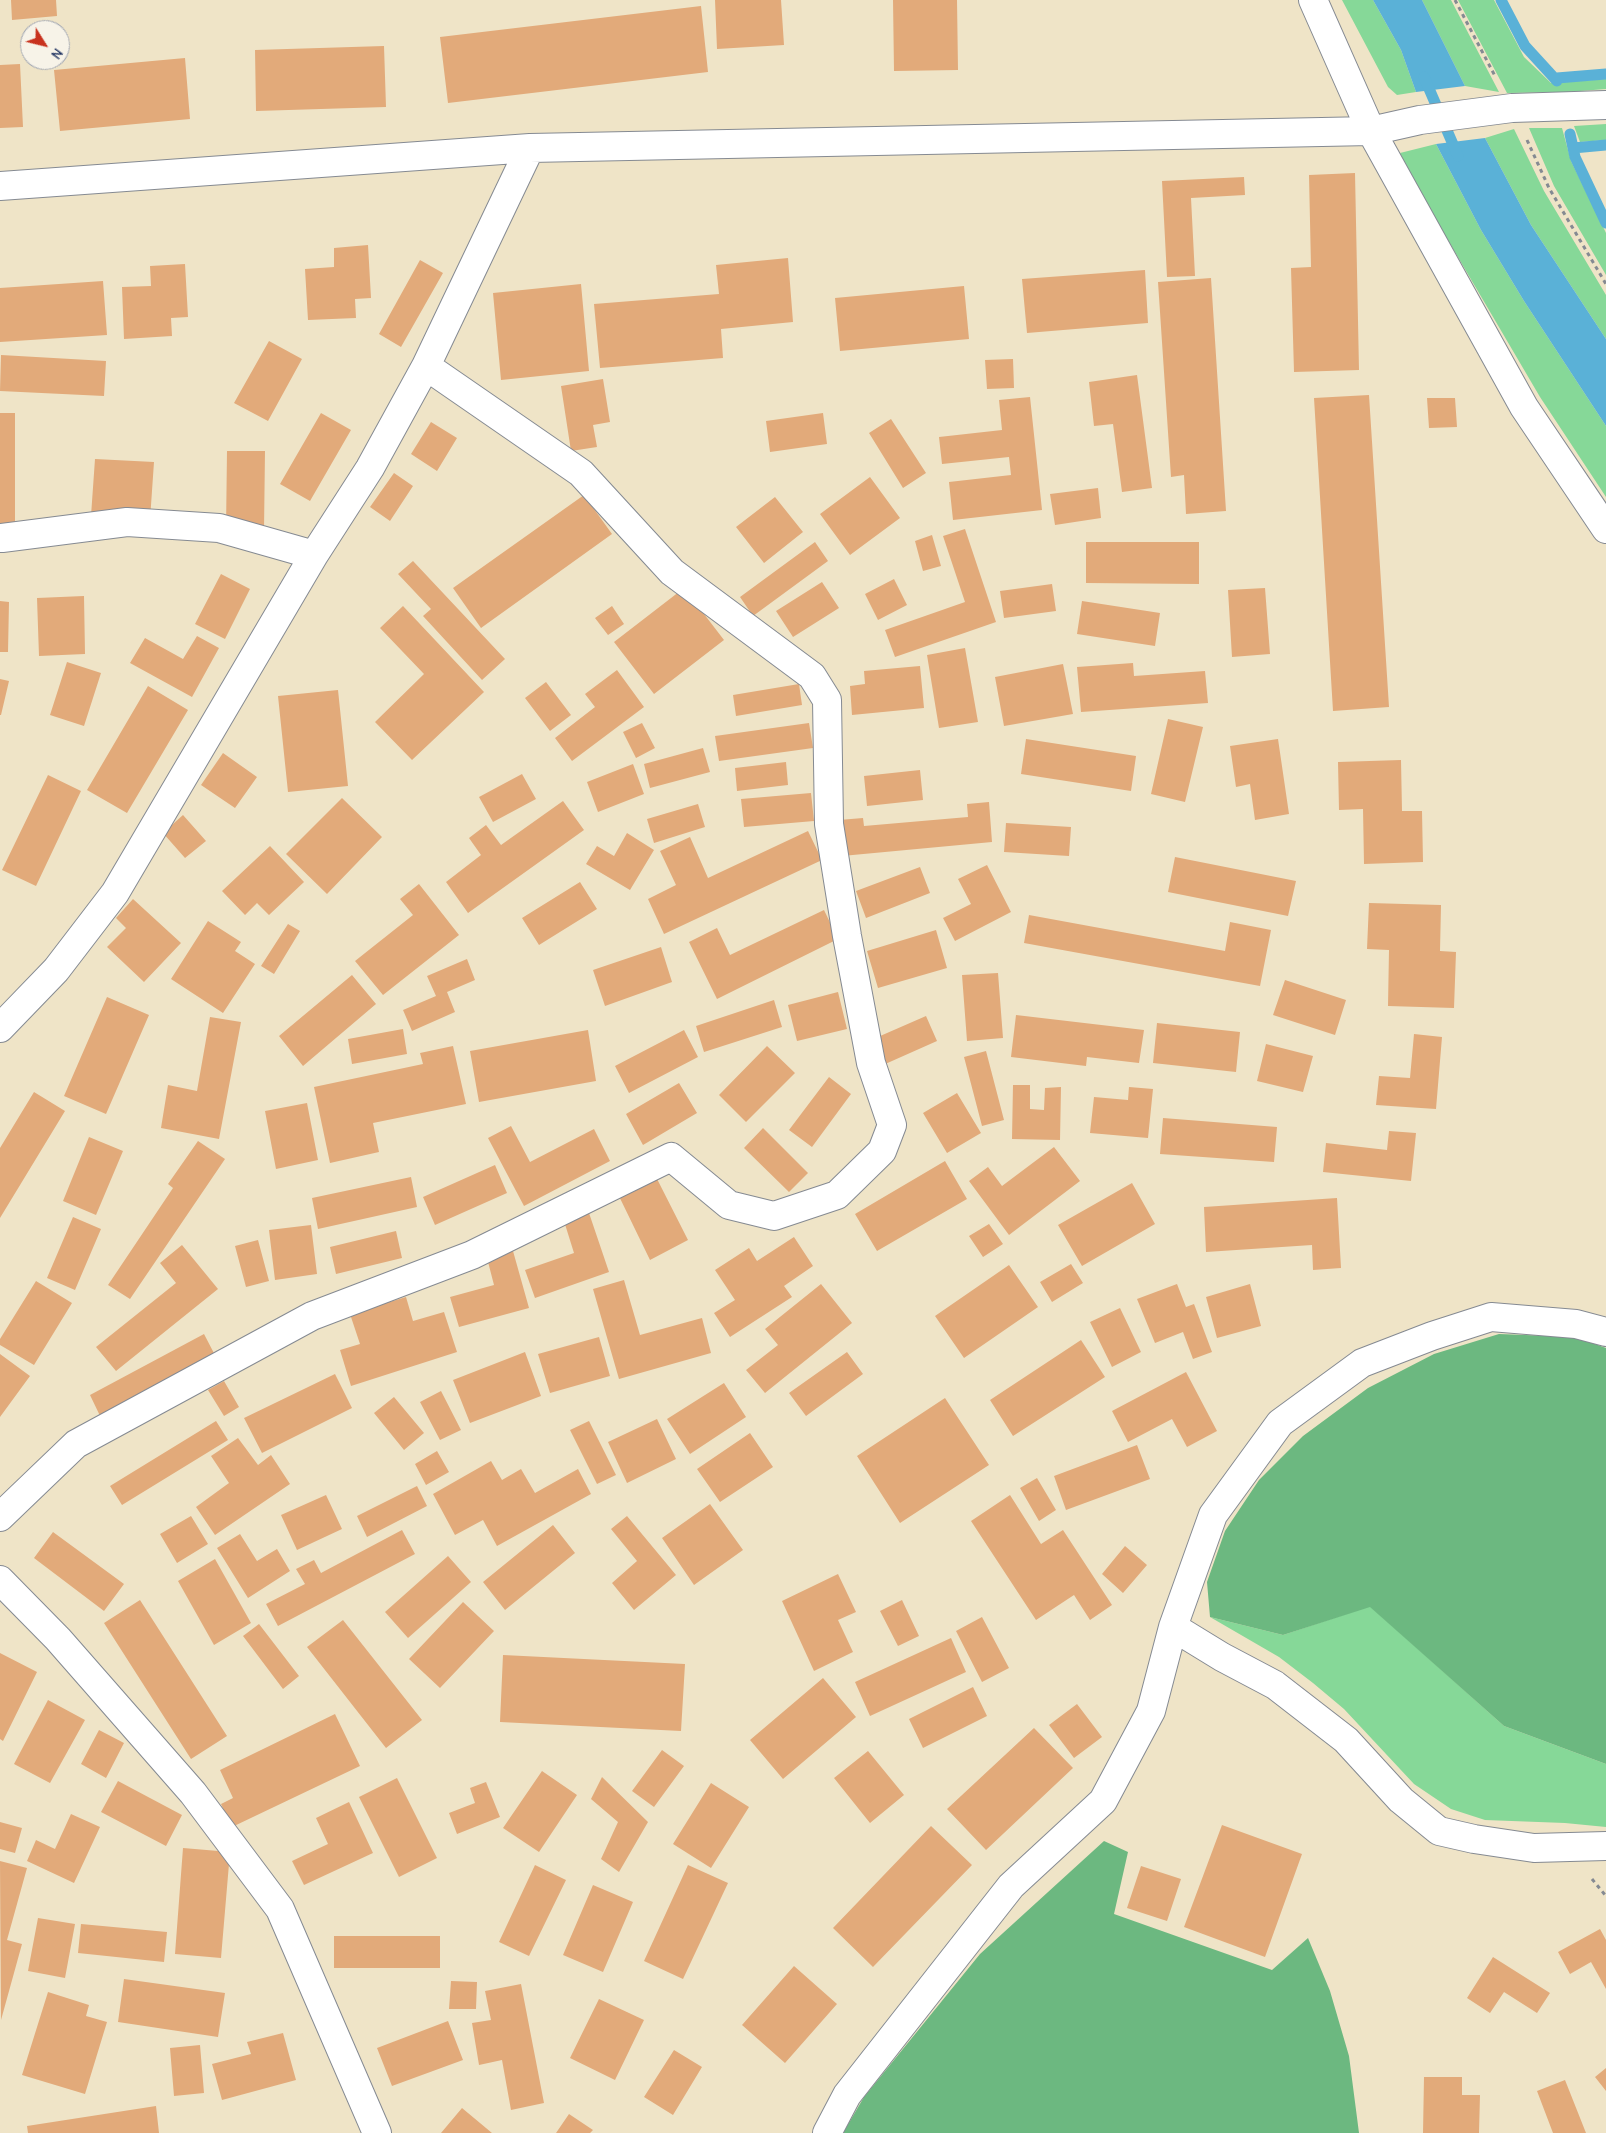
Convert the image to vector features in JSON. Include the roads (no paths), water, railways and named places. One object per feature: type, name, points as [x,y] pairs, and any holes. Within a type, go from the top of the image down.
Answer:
[{"type":"street","points":[[1313,0],[1371,131],[1524,406],[1606,529]]},
{"type":"street","points":[[0,186],[530,148],[1371,131],[1420,120],[1512,108],[1606,105]]},
{"type":"street","points":[[0,1028],[56,970],[116,893],[314,555],[370,468],[426,366],[530,148]]},
{"type":"street","points":[[0,1517],[76,1444],[312,1316],[472,1255],[671,1156],[729,1205],[774,1216],[837,1195],[882,1151],[892,1125],[871,1064],[847,936],[831,833],[827,700],[812,676],[672,572],[581,472],[426,366]]},
{"type":"street","points":[[2,538],[127,522],[219,528],[314,555]]},
{"type":"street","points":[[827,2133],[846,2095],[1011,1886],[1103,1801],[1151,1711],[1174,1628],[1213,1515],[1280,1423],[1362,1363],[1432,1336],[1491,1317],[1576,1324],[1606,1332]]},
{"type":"street","points":[[0,1580],[58,1639],[193,1793],[280,1909],[377,2133]]},
{"type":"street","points":[[1174,1628],[1222,1658],[1275,1685],[1346,1740],[1401,1800],[1439,1831],[1474,1839],[1534,1848],[1606,1846]]},
{"type":"water","points":[[1373,0],[1422,0],[1465,86],[1416,92],[1401,50]]},
{"type":"water","points":[[1485,138],[1531,225],[1606,339],[1606,426],[1524,301],[1481,230],[1436,144]]},
{"type":"waterway","points":[[1501,0],[1525,46],[1557,81]]},
{"type":"waterway","points":[[1557,78],[1606,74]]},
{"type":"waterway","points":[[1424,77],[1458,156]]},
{"type":"waterway","points":[[1570,134],[1575,157],[1606,223]]},
{"type":"waterway","points":[[1573,148],[1606,145]]}]
